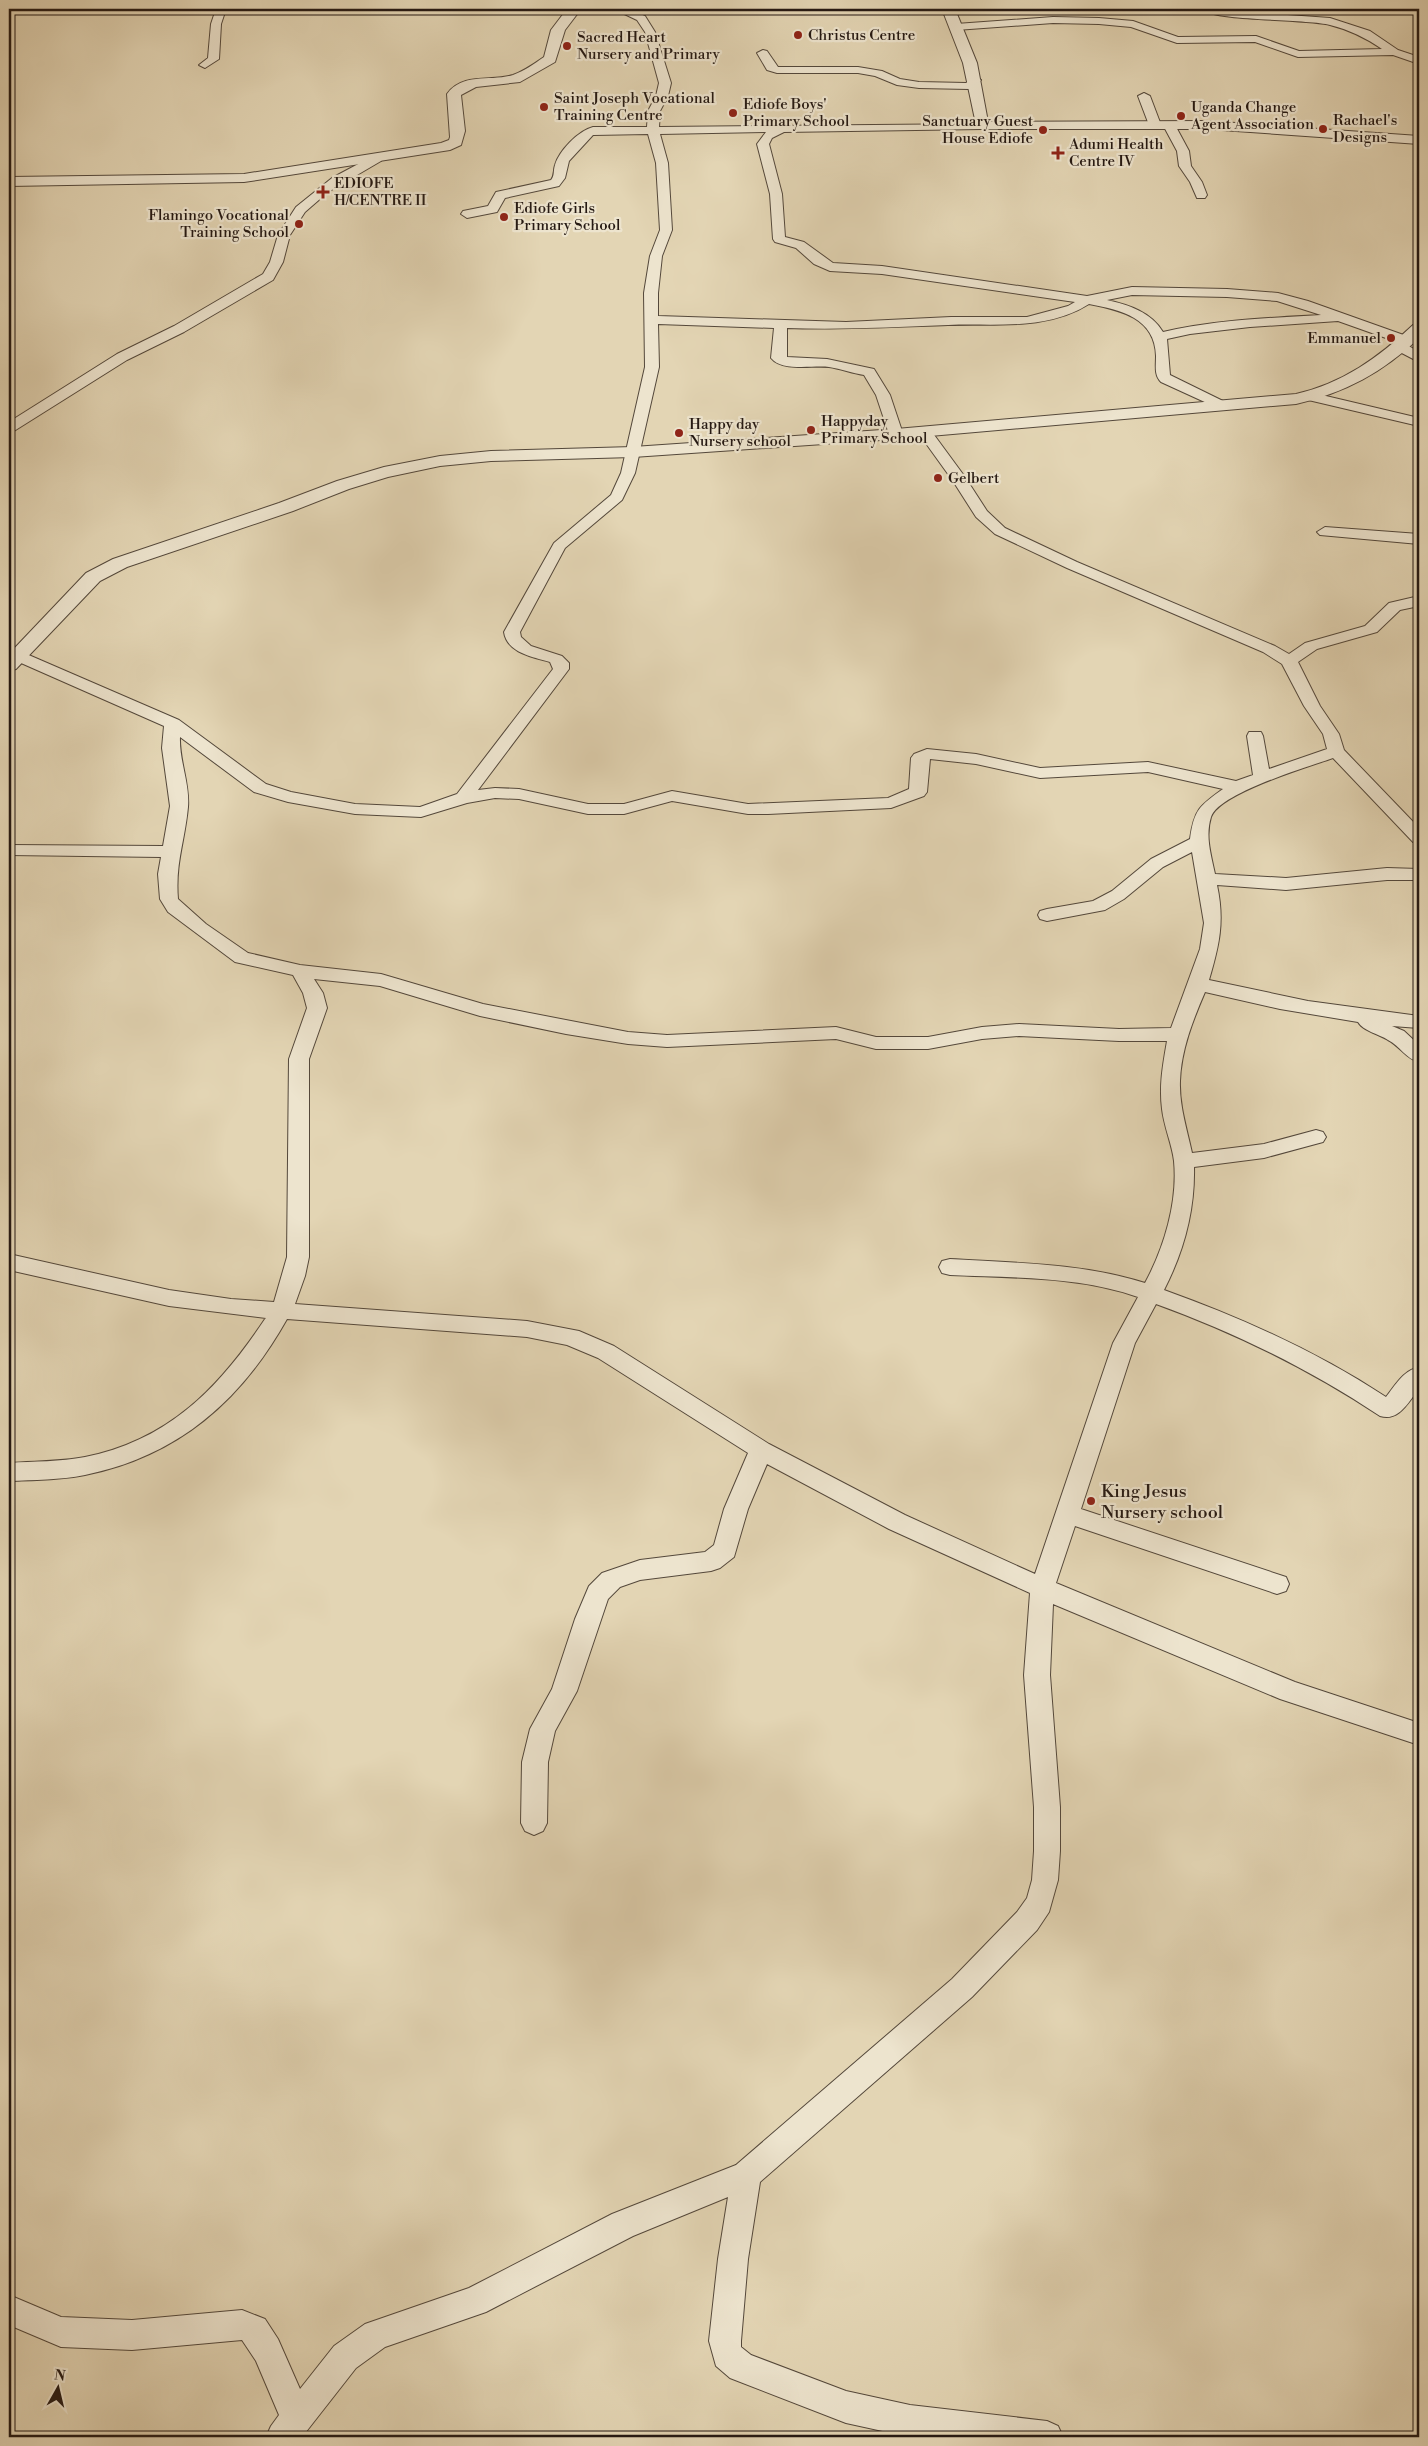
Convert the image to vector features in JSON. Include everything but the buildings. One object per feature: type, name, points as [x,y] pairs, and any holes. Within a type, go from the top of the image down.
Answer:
[{"type":"street","points":[[204,65],[213,59],[216,24],[221,9]]},
{"type":"street","points":[[9,182],[244,178],[445,147],[456,142],[458,136],[454,94],[460,88],[471,84],[521,77],[550,59],[558,30],[574,9]]},
{"type":"street","points":[[462,798],[561,669],[561,663],[556,659],[518,646],[512,639],[512,632],[559,546],[617,497],[628,473],[652,367],[651,293],[656,256],[666,230],[662,163],[653,130],[654,110],[662,96],[665,83],[650,32],[641,18],[619,9]]},
{"type":"street","points":[[948,9],[975,80],[982,126]]},
{"type":"street","points":[[1207,9],[1238,14],[1330,21],[1366,32],[1394,52],[1419,61]]},
{"type":"street","points":[[956,27],[1053,20],[1098,21],[1133,24],[1177,40],[1256,39],[1298,54],[1394,52]]},
{"type":"street","points":[[763,53],[771,68],[777,70],[870,71],[897,82],[926,86],[969,86],[975,80]]},
{"type":"street","points":[[1144,96],[1162,125],[1183,152],[1185,166],[1196,182],[1200,195]]},
{"type":"street","points":[[467,214],[493,209],[500,195],[555,183],[560,177],[561,164],[588,132],[1162,125],[1229,126],[1419,140]]},
{"type":"street","points":[[781,129],[768,136],[763,144],[776,194],[779,239],[800,245],[819,261],[830,267],[899,272],[1112,304],[1130,311],[1150,324],[1160,337],[1163,376],[1166,379],[1220,405]]},
{"type":"street","points":[[9,428],[122,357],[179,329],[268,277],[276,267],[283,236],[305,206],[332,182],[377,158]]},
{"type":"street","points":[[651,320],[846,326],[951,321],[1027,321],[1073,309],[1087,300],[1132,291],[1227,293],[1278,297],[1409,339],[1419,358]]},
{"type":"street","points":[[1160,337],[1210,328],[1325,320],[1337,317]]},
{"type":"street","points":[[781,325],[776,354],[778,358],[784,361],[832,364],[869,372],[883,395],[896,434]]},
{"type":"street","points":[[1237,788],[1148,767],[1040,773],[976,759],[927,754],[920,758],[918,792],[891,803],[748,809],[672,796],[636,807],[610,810],[569,806],[519,794],[495,793],[462,798],[446,806],[421,812],[346,808],[288,797],[260,788],[173,724],[15,654],[93,577],[120,563],[286,508],[384,472],[449,460],[548,453],[633,452],[924,432],[1308,396],[1346,385],[1362,376],[1409,339]]},
{"type":"street","points":[[1308,396],[1419,422]]},
{"type":"street","points":[[924,432],[960,480],[981,514],[1000,531],[1072,565],[1269,649],[1289,661],[1312,706],[1331,734],[1336,751],[1419,838]]},
{"type":"street","points":[[1325,532],[1419,538]]},
{"type":"street","points":[[1289,661],[1311,646],[1371,629],[1394,606],[1419,601]]},
{"type":"street","points":[[173,724],[171,748],[178,787],[179,806],[167,874],[169,900],[175,908],[199,928],[242,958],[300,971],[381,980],[480,1010],[566,1028],[658,1041],[836,1033],[859,1040],[899,1044],[928,1043],[982,1033],[1019,1030],[1119,1035],[1178,1034]]},
{"type":"street","points":[[1255,736],[1262,777]]},
{"type":"street","points":[[289,2427],[345,2357],[376,2336],[475,2301],[623,2225],[746,2175],[962,1988],[1027,1921],[1039,1903],[1045,1880],[1047,1851],[1047,1807],[1037,1675],[1042,1589],[1124,1343],[1165,1267],[1178,1226],[1184,1190],[1184,1161],[1170,1093],[1170,1080],[1178,1034],[1198,984],[1209,949],[1213,923],[1207,879],[1199,842],[1202,818],[1207,808],[1237,788],[1262,777],[1336,751]]},
{"type":"street","points":[[1047,916],[1098,906],[1118,896],[1157,863],[1199,842]]},
{"type":"street","points":[[9,850],[172,852]]},
{"type":"street","points":[[1207,879],[1286,884],[1387,874],[1419,874]]},
{"type":"street","points":[[9,1472],[84,1467],[120,1458],[148,1445],[183,1424],[221,1394],[283,1311],[295,1277],[298,1257],[299,1059],[317,1008],[313,993],[300,971]]},
{"type":"street","points":[[1198,984],[1249,996],[1354,1015],[1419,1022]]},
{"type":"street","points":[[1354,1015],[1396,1036],[1419,1056]]},
{"type":"street","points":[[1184,1161],[1264,1151],[1316,1137]]},
{"type":"street","points":[[9,1262],[169,1298],[231,1308],[527,1329],[571,1337],[606,1352],[761,1450],[897,1522],[1042,1589],[1289,1691],[1419,1734]]},
{"type":"street","points":[[950,1267],[1089,1277],[1116,1282],[1221,1318],[1257,1334],[1351,1384],[1388,1410],[1417,1376],[1419,1377]]},
{"type":"street","points":[[534,1823],[536,1762],[543,1730],[564,1691],[587,1619],[598,1593],[611,1580],[640,1570],[711,1561],[725,1550],[736,1509],[761,1450]]},
{"type":"street","points":[[1068,1514],[1278,1584]]},
{"type":"street","points":[[746,2175],[733,2259],[725,2341],[727,2355],[741,2367],[846,2407],[910,2421],[1047,2437]]},
{"type":"street","points":[[9,2310],[61,2332],[132,2334],[242,2325],[248,2327],[254,2330],[267,2350],[289,2427]]},
{"type":"place","name":"Christus Centre","points":[[798,35]]},
{"type":"place","name":"Sacred Heart Nursery and Primary","points":[[567,46]]},
{"type":"place","name":"Saint Joseph Vocational Training Centre","points":[[544,107]]},
{"type":"place","name":"Ediofe Boys' Primary School","points":[[733,113]]},
{"type":"place","name":"Uganda Change Agent Association","points":[[1181,116]]},
{"type":"place","name":"Rachael's Designs","points":[[1323,129]]},
{"type":"place","name":"Sanctuary Guest House Ediofe","points":[[1043,130]]},
{"type":"place","name":"Adumi Health Centre IV","points":[[1058,153]]},
{"type":"place","name":"EDIOFE H/CENTRE II","points":[[323,192]]},
{"type":"place","name":"Ediofe Girls Primary School","points":[[504,217]]},
{"type":"place","name":"Flamingo Vocational Training School","points":[[299,224]]},
{"type":"place","name":"Emmanuel","points":[[1391,338]]},
{"type":"place","name":"Happyday Primary School","points":[[811,430]]},
{"type":"place","name":"Happy day Nursery school","points":[[679,433]]},
{"type":"place","name":"Gelbert","points":[[938,478]]},
{"type":"place","name":"King Jesus Nursery school","points":[[1091,1501]]}]
